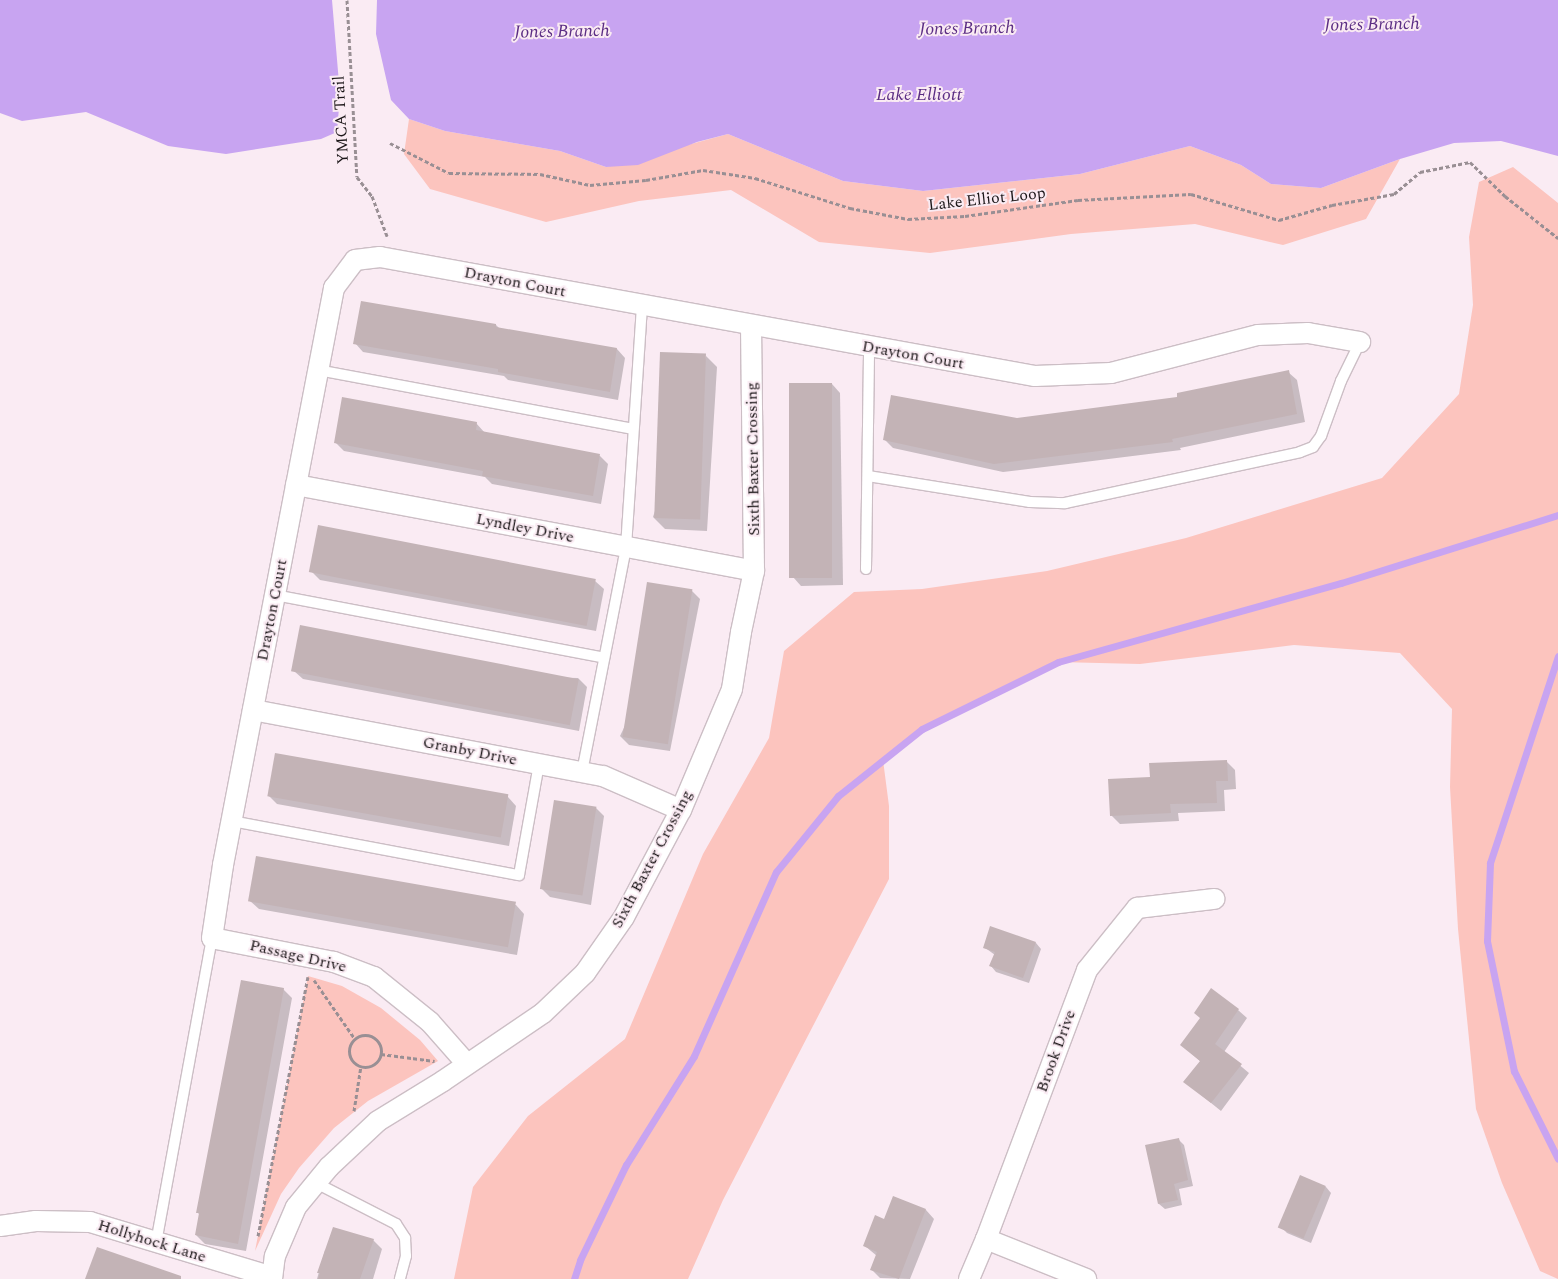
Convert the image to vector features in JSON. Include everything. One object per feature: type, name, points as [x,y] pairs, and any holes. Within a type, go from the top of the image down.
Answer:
[{"type":"street","name":"Drayton Court","points":[[212,938],[232,820],[334,288],[355,260],[380,257],[392,259],[751,326],[1035,376],[1111,373],[1258,336],[1308,333],[1360,342]]},
{"type":"street","name":"Sixth Baxter Crossing","points":[[272,1278],[275,1256],[296,1207],[329,1167],[378,1121],[543,1013],[585,973],[624,917],[681,810],[732,689],[741,632],[754,571],[751,326]]},
{"type":"street","name":"Lyndley Drive","points":[[296,485],[754,571]]},
{"type":"street","name":"Granby Drive","points":[[253,710],[603,776],[681,810]]},
{"type":"street","name":"Brook Drive","points":[[969,1279],[986,1239],[1086,970],[1137,908],[1214,899]]},
{"type":"street","name":"Passage Drive","points":[[212,938],[334,962],[374,977],[430,1022],[467,1064]]},
{"type":"street","name":"Hollyhock Lane","points":[[0,1226],[36,1221],[90,1222],[272,1278]]},
{"type":"street","points":[[986,1239],[1086,1279]]},
{"type":"lane","points":[[582,772],[626,547],[642,305]]},
{"type":"lane","points":[[868,476],[1030,502],[1065,503],[1300,452],[1313,447],[1322,436],[1341,381],[1360,342]]},
{"type":"lane","points":[[866,570],[869,347]]},
{"type":"lane","points":[[318,370],[633,430]]},
{"type":"lane","points":[[275,595],[604,658]]},
{"type":"lane","points":[[232,820],[519,874],[539,764]]},
{"type":"lane","points":[[156,1243],[208,970],[212,938]]},
{"type":"lane","points":[[316,1183],[396,1224],[405,1238],[406,1256],[400,1279]]},
{"type":"path","name":"YMCA Trail","points":[[347,0],[357,177],[372,196],[386,227],[392,259]]},
{"type":"path","name":"Lake Elliot Loop","points":[[390,143],[449,173],[540,174],[590,185],[646,180],[703,170],[755,178],[850,208],[908,219],[965,216],[1078,200],[1191,194],[1279,220],[1332,205],[1394,194],[1420,172],[1470,162],[1505,196],[1558,238]]},
{"type":"path","points":[[257,1241],[310,977],[355,1039]]},
{"type":"path","points":[[364,1035],[374,1037],[380,1045],[381,1054],[374,1064],[361,1066],[354,1063],[349,1053],[351,1043],[364,1035]]},
{"type":"path","points":[[381,1054],[438,1061]]},
{"type":"path","points":[[354,1111],[361,1066]]},
{"type":"shaded area","points":[[409,119],[445,131],[560,151],[606,167],[728,134],[843,181],[923,191],[1080,174],[1190,146],[1241,165],[1271,184],[1321,188],[1400,159],[1366,219],[1283,245],[1195,224],[1071,234],[930,253],[819,242],[731,190],[639,201],[546,222],[430,189],[404,154]]},
{"type":"shaded area","points":[[1513,167],[1558,203],[1558,1279],[1540,1271],[1502,1183],[1476,1109],[1458,929],[1450,787],[1452,709],[1400,653],[1294,645],[1140,664],[1058,662],[922,729],[883,760],[889,806],[889,879],[723,1200],[688,1279],[454,1279],[473,1187],[528,1116],[625,1039],[703,854],[769,738],[784,651],[854,592],[922,589],[1047,571],[1186,538],[1382,478],[1459,394],[1473,305],[1469,237],[1479,182]]},
{"type":"shaded area","points":[[308,976],[342,986],[381,1008],[420,1040],[438,1061],[368,1101],[334,1128],[299,1168],[281,1194],[255,1251]]},
{"type":"water","points":[[0,0],[332,0],[340,95],[337,132],[321,139],[226,154],[168,146],[86,112],[22,121],[0,113]]},
{"type":"water","name":"Lake Elliott","points":[[377,0],[1558,0],[1558,156],[1501,141],[1454,143],[1400,159],[1321,188],[1271,184],[1241,165],[1190,146],[1080,174],[923,191],[843,181],[728,134],[697,142],[638,165],[606,167],[560,151],[445,131],[409,119],[391,100],[376,34]]},
{"type":"building","points":[[361,301],[496,324],[496,327],[617,348],[610,392],[498,372],[498,369],[353,344]]},
{"type":"building","points":[[660,352],[706,354],[700,520],[654,518]]},
{"type":"building","points":[[1289,370],[1297,414],[1172,439],[1173,442],[994,464],[883,440],[891,395],[1017,418],[1177,397],[1177,393]]},
{"type":"building","points":[[789,383],[832,383],[832,578],[789,578]]},
{"type":"building","points":[[342,397],[477,422],[476,430],[600,454],[593,496],[482,476],[483,471],[334,443]]},
{"type":"building","points":[[318,525],[596,579],[587,626],[309,572]]},
{"type":"building","points":[[647,582],[692,589],[668,744],[622,737]]},
{"type":"building","points":[[300,625],[579,679],[570,725],[291,671]]},
{"type":"building","points":[[275,753],[508,794],[501,837],[267,796]]},
{"type":"building","points":[[1227,760],[1228,781],[1216,781],[1217,803],[1170,804],[1171,813],[1110,816],[1108,779],[1150,777],[1149,763]]},
{"type":"building","points":[[554,800],[596,807],[582,896],[540,889]]},
{"type":"building","points":[[256,856],[516,902],[508,947],[248,901]]},
{"type":"building","points":[[990,926],[1036,942],[1023,978],[989,966],[995,952],[983,948]]},
{"type":"building","points":[[241,980],[284,988],[238,1244],[195,1235],[199,1213],[196,1213]]},
{"type":"building","points":[[1211,988],[1239,1009],[1215,1044],[1242,1064],[1211,1103],[1183,1082],[1200,1061],[1180,1045],[1200,1018],[1194,1013]]},
{"type":"building","points":[[1179,1138],[1188,1180],[1174,1184],[1178,1200],[1158,1204],[1145,1145]]},
{"type":"building","points":[[1300,1175],[1326,1186],[1304,1238],[1278,1227]]},
{"type":"building","points":[[893,1196],[926,1209],[899,1279],[870,1270],[877,1252],[863,1246],[875,1215],[884,1219]]},
{"type":"building","points":[[333,1227],[374,1239],[360,1279],[318,1279],[320,1273],[317,1273]]},
{"type":"building","points":[[97,1247],[181,1276],[181,1279],[85,1279]]},
{"type":"waterway","points":[[574,1279],[580,1260],[626,1165],[694,1056],[776,872],[838,796],[922,729],[1058,662],[1341,583],[1558,515]]},
{"type":"waterway","points":[[1558,656],[1490,863],[1487,941],[1514,1071],[1558,1159]]},
{"type":"water label","name":"Jones Branch","points":[[1372,25]]},
{"type":"water label","name":"Jones Branch","points":[[967,29]]},
{"type":"water label","name":"Jones Branch","points":[[562,32]]}]
